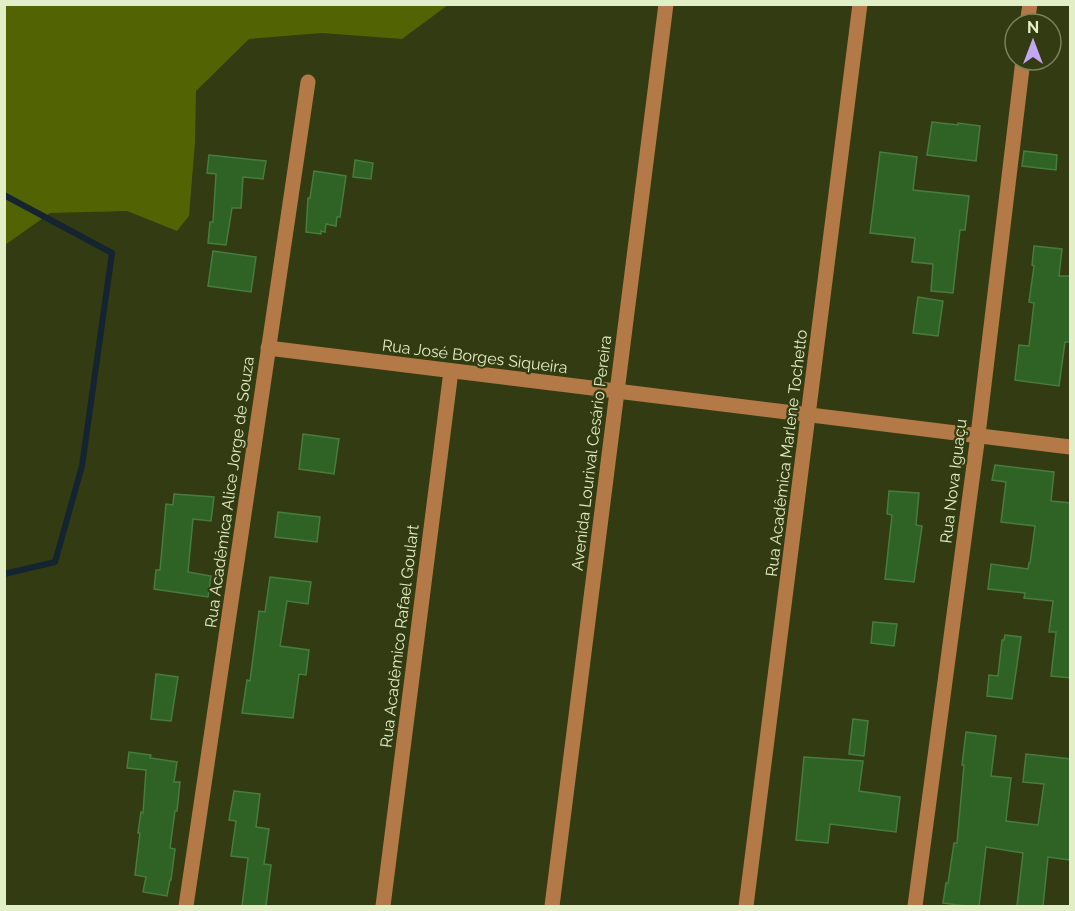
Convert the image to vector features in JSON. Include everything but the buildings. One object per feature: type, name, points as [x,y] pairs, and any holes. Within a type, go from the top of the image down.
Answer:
[{"type":"street","name":"Avenida Lourival Cesário Pereira","points":[[552,906],[666,4]]},
{"type":"street","name":"Rua Acadêmica Marlene Tochetto","points":[[746,906],[861,4]]},
{"type":"street","name":"Rua Nova Iguaçu","points":[[915,906],[978,435],[1022,72]]},
{"type":"street","name":"Rua Acadêmica Alice Jorge de Souza","points":[[186,906],[308,82]]},
{"type":"street","name":"Rua José Borges Siqueira","points":[[268,348],[1071,447]]},
{"type":"street","name":"Rua Acadêmico Rafael Goulart","points":[[383,906],[451,371]]},
{"type":"green space","points":[[5,4],[448,5],[402,39],[322,33],[249,39],[196,91],[195,142],[189,216],[177,231],[127,211],[50,213],[5,245]]},
{"type":"waterway","points":[[4,195],[112,253],[82,466],[55,562],[4,574]]}]
